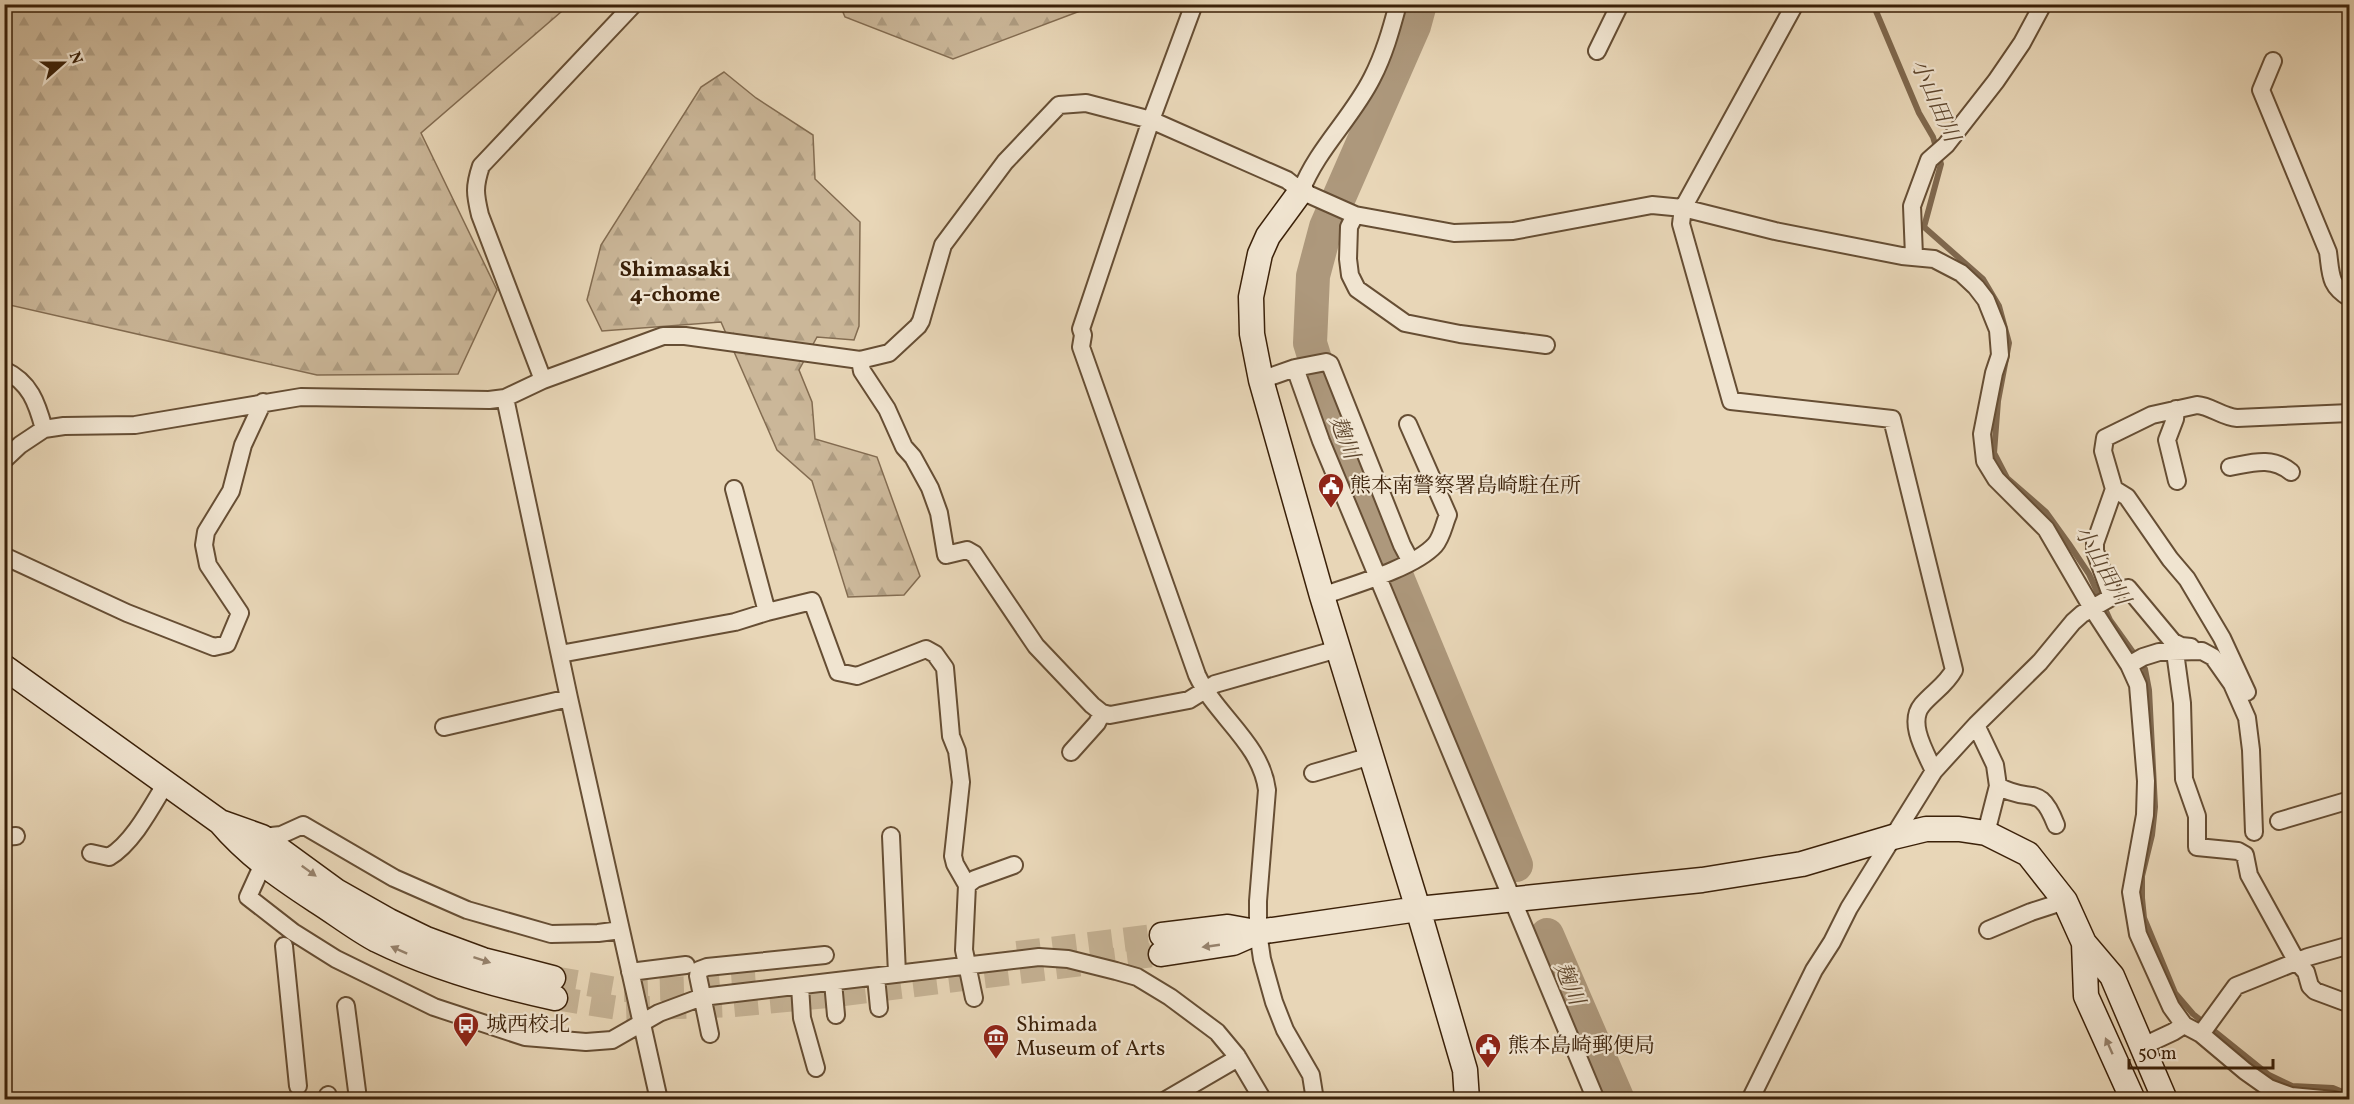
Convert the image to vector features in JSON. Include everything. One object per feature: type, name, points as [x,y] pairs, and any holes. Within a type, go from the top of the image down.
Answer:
[{"type":"street","points":[[543,380],[480,215],[474,192],[481,166],[634,4]]},
{"type":"street","points":[[1194,4],[1151,120],[1081,329],[1083,335],[1081,347],[1204,690],[1257,757],[1265,775],[1266,790],[1258,901],[1258,932],[1262,959],[1274,1002],[1285,1030],[1311,1075],[1315,1100]]},
{"type":"street","points":[[1398,4],[1389,39],[1371,80],[1308,171],[1301,191],[1268,236],[1260,254],[1251,297],[1252,334],[1261,380],[1322,596],[1465,1070],[1467,1100]]},
{"type":"street","points":[[1597,51],[1620,4]]},
{"type":"street","points":[[1795,4],[1683,208],[1681,224],[1731,401],[1892,420],[1954,670],[1948,681],[1920,706],[1916,726],[1934,771]]},
{"type":"street","points":[[1914,256],[1912,206],[1926,165],[1932,156],[1946,145],[1996,81],[2022,43],[2043,4]]},
{"type":"street","points":[[2273,61],[2261,90],[2328,252],[2331,276],[2337,290],[2349,298]]},
{"type":"street","points":[[4,460],[20,445],[44,429],[64,426],[135,425],[301,397],[489,400],[505,398],[543,380],[663,336],[685,336],[860,360],[889,353],[918,326],[943,245],[1005,162],[1059,105],[1086,103],[1151,120],[1287,180],[1301,191],[1352,213],[1454,233],[1513,231],[1652,205],[1683,208],[1775,231],[1902,256],[1934,259],[1961,273],[1976,287],[1986,300],[1998,330],[2000,354],[1982,434],[1985,461],[1996,479],[2046,529],[2136,661],[2145,781],[2145,815],[2131,892],[2138,934],[2171,1007],[2184,1025],[2205,1029],[2245,1071],[2269,1088],[2291,1096],[2334,1100]]},
{"type":"street","points":[[1352,213],[1349,227],[1350,275],[1357,289],[1405,323],[1460,334],[1546,345]]},
{"type":"street","points":[[860,360],[862,372],[887,409],[904,447],[913,457],[930,488],[939,513],[946,555],[967,550],[974,554],[1036,646],[1053,666],[1102,713],[1120,714],[1189,700],[1215,684],[1338,649]]},
{"type":"street","points":[[1261,380],[1299,367],[1326,362],[1330,364],[1408,563]]},
{"type":"street","points":[[1299,367],[1321,441],[1379,575],[1511,900],[1596,1100]]},
{"type":"street","points":[[4,370],[18,377],[27,387],[44,429]]},
{"type":"street","points":[[505,398],[658,1100]]},
{"type":"street","points":[[4,556],[128,613],[214,647],[227,644],[240,613],[237,605],[208,565],[204,545],[206,532],[231,491],[243,445],[262,402]]},
{"type":"street","points":[[1750,1100],[1814,970],[1832,942],[1849,908],[1934,771],[1976,725],[2040,662],[2073,622],[2099,604],[2110,592],[2095,551],[2095,543],[2114,489],[2103,451],[2105,438],[2152,415],[2176,409],[2204,406],[2226,416],[2237,418],[2349,413]]},
{"type":"street","points":[[2176,409],[2175,419],[2167,440],[2177,481]]},
{"type":"street","points":[[1322,596],[1408,563],[1428,552],[1437,542],[1448,515],[1408,424]]},
{"type":"street","points":[[2230,467],[2266,461],[2276,462],[2290,472]]},
{"type":"street","points":[[734,489],[766,612]]},
{"type":"street","points":[[2114,489],[2127,497],[2170,559],[2187,579],[2222,638],[2256,711]]},
{"type":"street","points":[[2128,588],[2173,642],[2181,646],[2200,647],[2202,651],[2214,657],[2232,684],[2247,718],[2251,750],[2254,832]]},
{"type":"street","points":[[560,654],[735,622],[766,612],[812,602],[838,672],[856,676],[926,649],[935,654],[945,668],[951,736],[957,751],[961,782],[953,856],[967,885],[964,950],[974,998]]},
{"type":"street","points":[[2136,661],[2159,652],[2202,651]]},
{"type":"street","points":[[2175,652],[2182,703],[2184,779],[2197,816],[2197,847],[2238,852],[2245,855],[2249,875],[2297,962],[2306,972],[2310,986],[2315,991],[2349,1004]]},
{"type":"street","points":[[4,667],[220,822],[240,846],[262,864],[375,939],[458,973],[509,988],[554,988],[426,939],[389,921],[336,891],[262,837],[220,822]]},
{"type":"street","points":[[444,727],[569,698]]},
{"type":"street","points":[[1071,752],[1097,723],[1102,713]]},
{"type":"street","points":[[1976,725],[1995,765],[1998,786],[1986,833]]},
{"type":"street","points":[[1313,773],[1371,756]]},
{"type":"street","points":[[91,853],[109,857],[118,852],[146,816],[166,783]]},
{"type":"street","points":[[1998,786],[2013,794],[2042,798],[2048,805],[2056,825]]},
{"type":"street","points":[[2279,820],[2349,800]]},
{"type":"street","points":[[262,837],[281,835],[303,825],[394,878],[467,910],[551,934],[621,930]]},
{"type":"street","points":[[1162,945],[1233,943],[1258,932],[1418,909],[1702,880],[1802,864],[1926,829],[1959,829],[1986,833],[2028,854],[2065,901],[2084,943],[2112,976],[2164,1100]]},
{"type":"street","points":[[891,836],[897,974]]},
{"type":"street","points":[[262,864],[248,897],[293,932],[336,959],[434,1007],[525,1037],[586,1042],[612,1040],[688,1001],[702,997],[968,964],[1039,957],[1068,959],[1137,977],[1170,997],[1217,1032],[1237,1056],[1263,1100]]},
{"type":"street","points":[[967,885],[975,879],[1014,865]]},
{"type":"street","points":[[1988,930],[2065,901]]},
{"type":"street","points":[[2084,943],[2086,996],[2133,1100]]},
{"type":"street","points":[[2205,1029],[2236,986],[2349,945]]},
{"type":"street","points":[[284,946],[297,1086]]},
{"type":"street","points":[[710,1034],[698,976],[699,970],[707,967],[825,956]]},
{"type":"street","points":[[630,972],[686,965]]},
{"type":"street","points":[[876,977],[879,1008]]},
{"type":"street","points":[[833,982],[836,1014]]},
{"type":"street","points":[[800,986],[802,1017],[816,1068]]},
{"type":"street","points":[[346,1006],[357,1091]]},
{"type":"street","points":[[2141,1047],[2184,1025]]},
{"type":"street","points":[[1166,1100],[1231,1062],[1237,1056]]},
{"type":"green space","points":[[5,4],[569,5],[421,133],[497,290],[458,374],[317,375],[5,304]]},
{"type":"green space","points":[[840,4],[1096,5],[953,59],[845,17]]},
{"type":"green space","points":[[724,72],[756,98],[813,135],[815,179],[860,222],[859,326],[854,340],[817,337],[799,370],[812,402],[815,439],[877,457],[920,576],[904,595],[848,597],[812,481],[777,450],[721,322],[602,331],[587,300],[601,245],[701,87]]},
{"type":"waterway","name":"麹川","points":[[1420,4],[1414,26],[1326,227],[1313,276],[1310,343],[1328,401],[1399,582],[1516,865]]},
{"type":"waterway","name":"小山田川","points":[[1873,4],[1919,113],[1933,137],[1941,164],[1924,227],[1983,279],[1999,306],[2009,343],[1998,401],[1994,453],[2007,478],[2046,512],[2069,544],[2089,574],[2110,620],[2145,669],[2149,690],[2155,807],[2152,835],[2142,876],[2142,898],[2144,918],[2175,993],[2193,1014],[2269,1075],[2292,1086],[2333,1088],[2350,1095]]},
{"type":"waterway","name":"麹川","points":[[1547,935],[1618,1100]]},
{"type":"tunnel","points":[[1017,953],[1162,935]]},
{"type":"tunnel","points":[[555,998],[624,1009],[734,1005],[828,996],[1161,954]]},
{"type":"tunnel","points":[[553,978],[622,990],[759,983]]},
{"type":"place","name":"熊本南警察署島崎駐在所","points":[[1331,509]]},
{"type":"place","name":"城西校北","points":[[466,1048]]},
{"type":"place","name":"Shimada Museum of Arts","points":[[996,1060]]},
{"type":"place","name":"熊本島崎郵便局","points":[[1488,1069]]},
{"type":"district","name":"Shimasaki 4-chome","points":[[675,282]]}]
